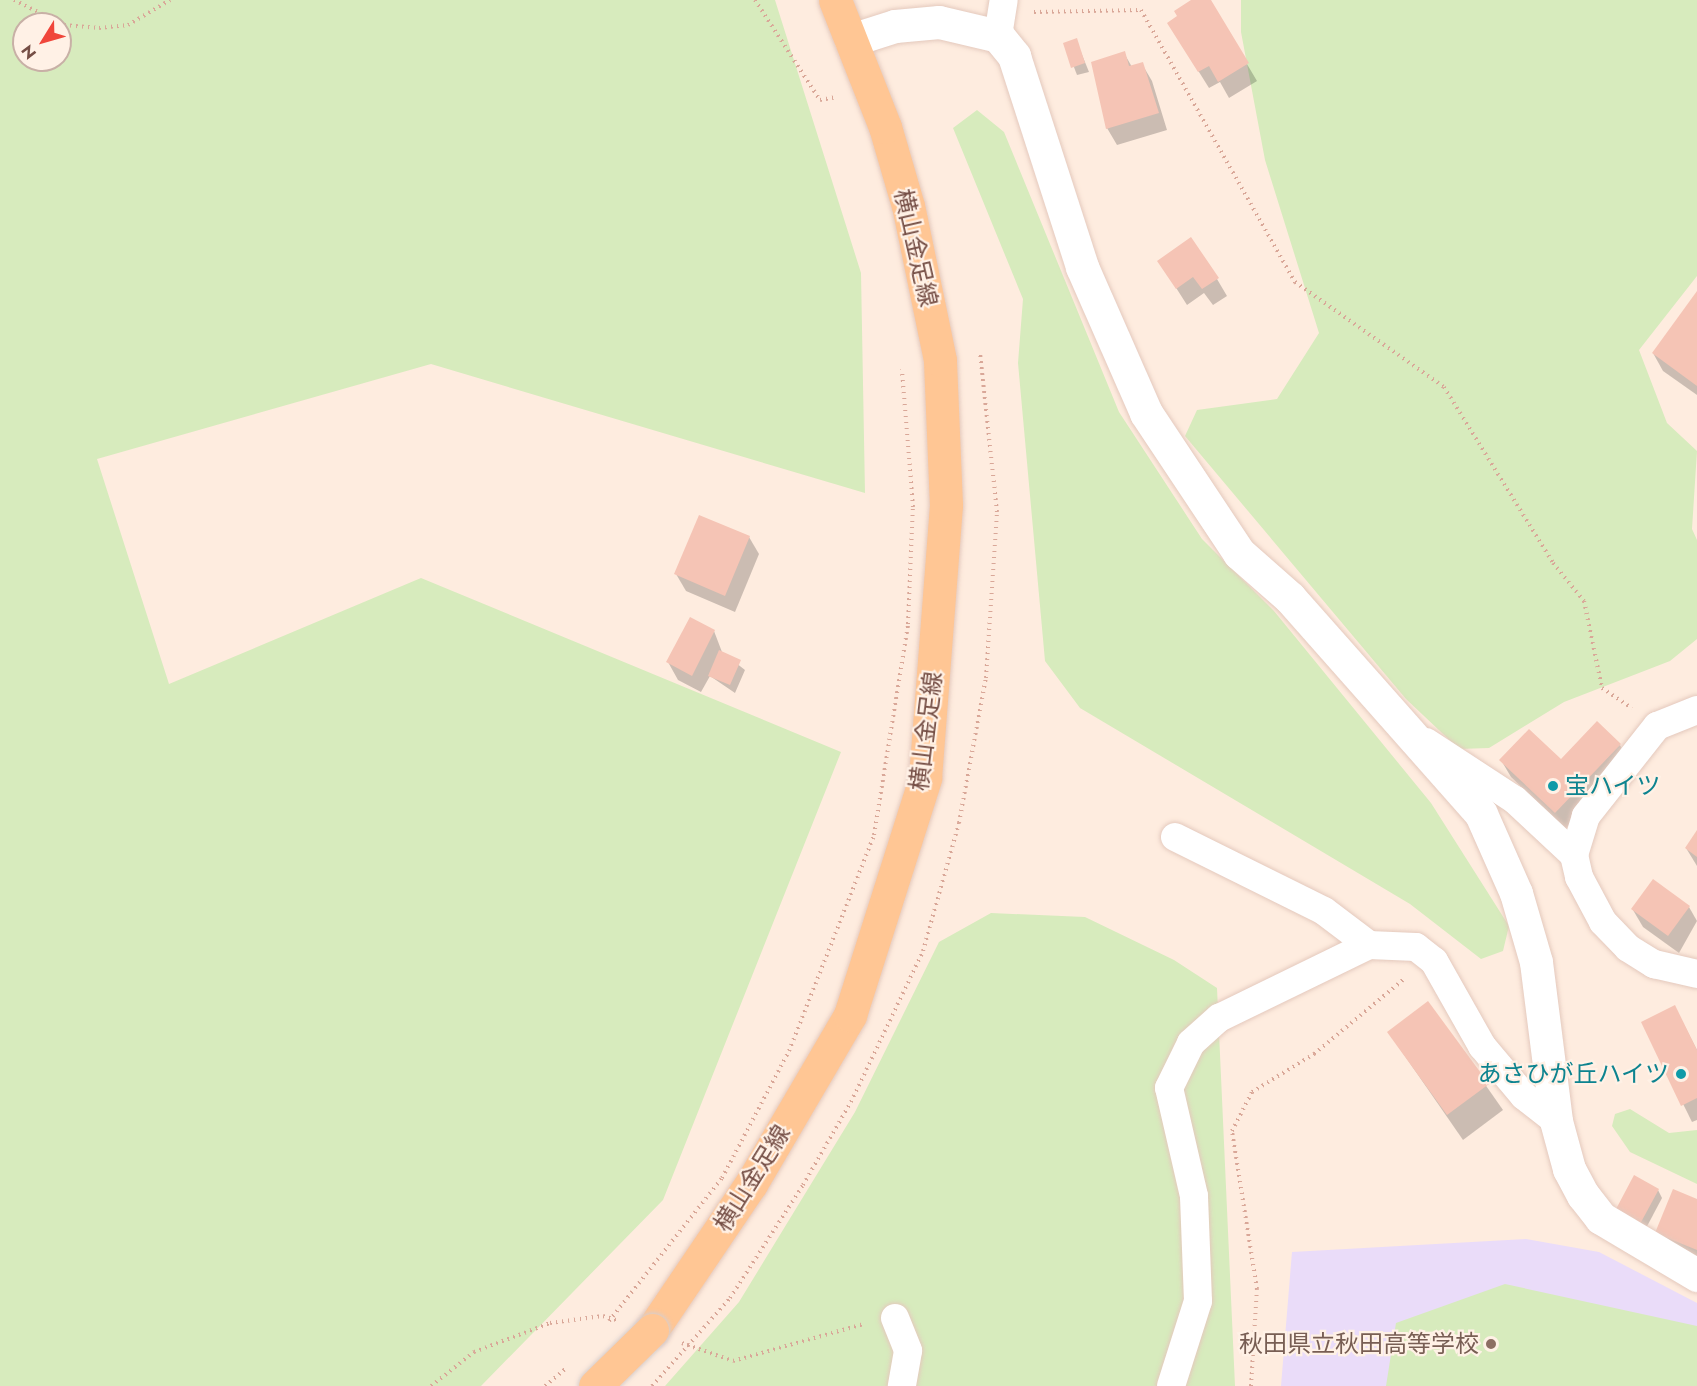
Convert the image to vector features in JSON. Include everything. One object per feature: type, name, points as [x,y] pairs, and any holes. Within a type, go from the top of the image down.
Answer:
[{"type":"main road","name":"横山金足線","points":[[595,1386],[652,1330],[751,1184],[850,1015],[925,778],[946,505],[940,360],[908,206],[870,90],[835,0]]},
{"type":"street","points":[[851,40],[895,26],[1003,16],[1082,267],[1146,413],[1239,553],[1290,598],[1414,734],[1481,814],[1516,892],[1536,962],[1556,1121],[1569,1168],[1601,1218],[1697,1275]]},
{"type":"street","points":[[1697,710],[1657,726],[1586,816],[1574,855],[1579,877],[1603,922],[1628,948],[1654,964],[1697,974]]},
{"type":"street","points":[[1414,734],[1515,800],[1574,855]]},
{"type":"street","points":[[1175,837],[1324,911],[1370,945]]},
{"type":"street","points":[[1170,1386],[1198,1301],[1194,1196],[1169,1088],[1191,1043],[1219,1018],[1370,945],[1416,947],[1434,961],[1482,1046],[1524,1096],[1556,1121]]},
{"type":"street","points":[[895,1317],[908,1351],[902,1386]]},
{"type":"path","points":[[14,0],[64,25],[99,28],[128,25],[170,0]]},
{"type":"path","points":[[755,0],[820,100],[870,90]]},
{"type":"path","points":[[1003,16],[1141,10],[1295,282],[1444,387],[1553,563],[1584,601],[1602,688],[1657,726]]},
{"type":"path","points":[[652,1386],[729,1298],[803,1185],[851,1102],[923,951],[958,823],[986,678],[997,512],[980,354]]},
{"type":"path","points":[[607,1324],[661,1262],[722,1178],[789,1051],[874,835],[908,624],[913,507],[902,369]]},
{"type":"path","points":[[1251,1386],[1257,1289],[1232,1131],[1252,1092],[1314,1054],[1407,977],[1416,947]]},
{"type":"path","points":[[431,1386],[474,1352],[550,1323],[603,1316],[624,1323]]},
{"type":"path","points":[[679,1342],[733,1361],[895,1317]]},
{"type":"path","points":[[545,1386],[568,1366]]},
{"type":"shaded area","name":"秋田県立秋田高等学校","points":[[1526,1239],[1599,1252],[1697,1303],[1697,1386],[1281,1386],[1292,1252]]},
{"type":"green space","points":[[0,0],[775,0],[861,273],[865,493],[431,364],[97,459],[169,684],[421,578],[841,752],[663,1200],[481,1386],[0,1386]]},
{"type":"green space","points":[[1241,0],[1697,0],[1697,276],[1639,350],[1667,423],[1697,451],[1692,529],[1697,540],[1697,639],[1670,661],[1564,702],[1489,748],[1459,749],[1406,699],[1185,436],[1197,410],[1277,399],[1319,333],[1265,160],[1241,32]]},
{"type":"green space","points":[[977,110],[1004,132],[1119,412],[1202,539],[1274,611],[1431,803],[1509,926],[1503,951],[1481,959],[1410,904],[1080,708],[1045,661],[1018,363],[1023,299],[953,128]]},
{"type":"green space","points":[[991,913],[1085,917],[1174,960],[1217,988],[1235,1386],[665,1386],[739,1302],[855,1112],[939,942]]},
{"type":"green space","points":[[1630,1109],[1669,1133],[1697,1130],[1697,1184],[1630,1152],[1612,1126],[1615,1114]]},
{"type":"green space","points":[[1505,1284],[1697,1326],[1697,1386],[1386,1386],[1396,1323]]},
{"type":"building","points":[[1191,0],[1211,0],[1249,63],[1218,82],[1209,66],[1198,72],[1167,23],[1177,16],[1174,11]]},
{"type":"building","points":[[1077,38],[1085,63],[1071,68],[1063,43]]},
{"type":"building","points":[[1125,51],[1129,66],[1143,62],[1159,113],[1106,129],[1091,62]]},
{"type":"building","points":[[1191,237],[1219,278],[1202,289],[1193,277],[1176,289],[1157,261]]},
{"type":"building","points":[[1697,291],[1697,386],[1652,353]]},
{"type":"building","points":[[699,515],[750,536],[725,596],[674,574]]},
{"type":"building","points":[[690,617],[715,630],[692,676],[666,662]]},
{"type":"building","points":[[719,650],[741,660],[730,685],[708,676]]},
{"type":"building","name":"宝ハイツ","points":[[1597,721],[1621,744],[1555,813],[1499,760],[1529,729],[1561,759]]},
{"type":"building","points":[[1697,830],[1697,857],[1685,848]]},
{"type":"building","points":[[1653,879],[1690,906],[1668,936],[1631,909]]},
{"type":"building","points":[[1428,1001],[1489,1084],[1447,1115],[1387,1032]]},
{"type":"building","name":"あさひが丘ハイツ","points":[[1675,1005],[1697,1050],[1697,1098],[1681,1106],[1641,1022]]},
{"type":"building","points":[[1634,1175],[1659,1189],[1640,1224],[1615,1211]]},
{"type":"building","points":[[1673,1189],[1697,1199],[1697,1250],[1655,1233]]},
{"type":"place","name":"宝ハイツ","points":[[1553,786]]},
{"type":"place","name":"あさひが丘ハイツ","points":[[1681,1074]]},
{"type":"place","name":"秋田県立秋田高等学校","points":[[1491,1344]]}]
